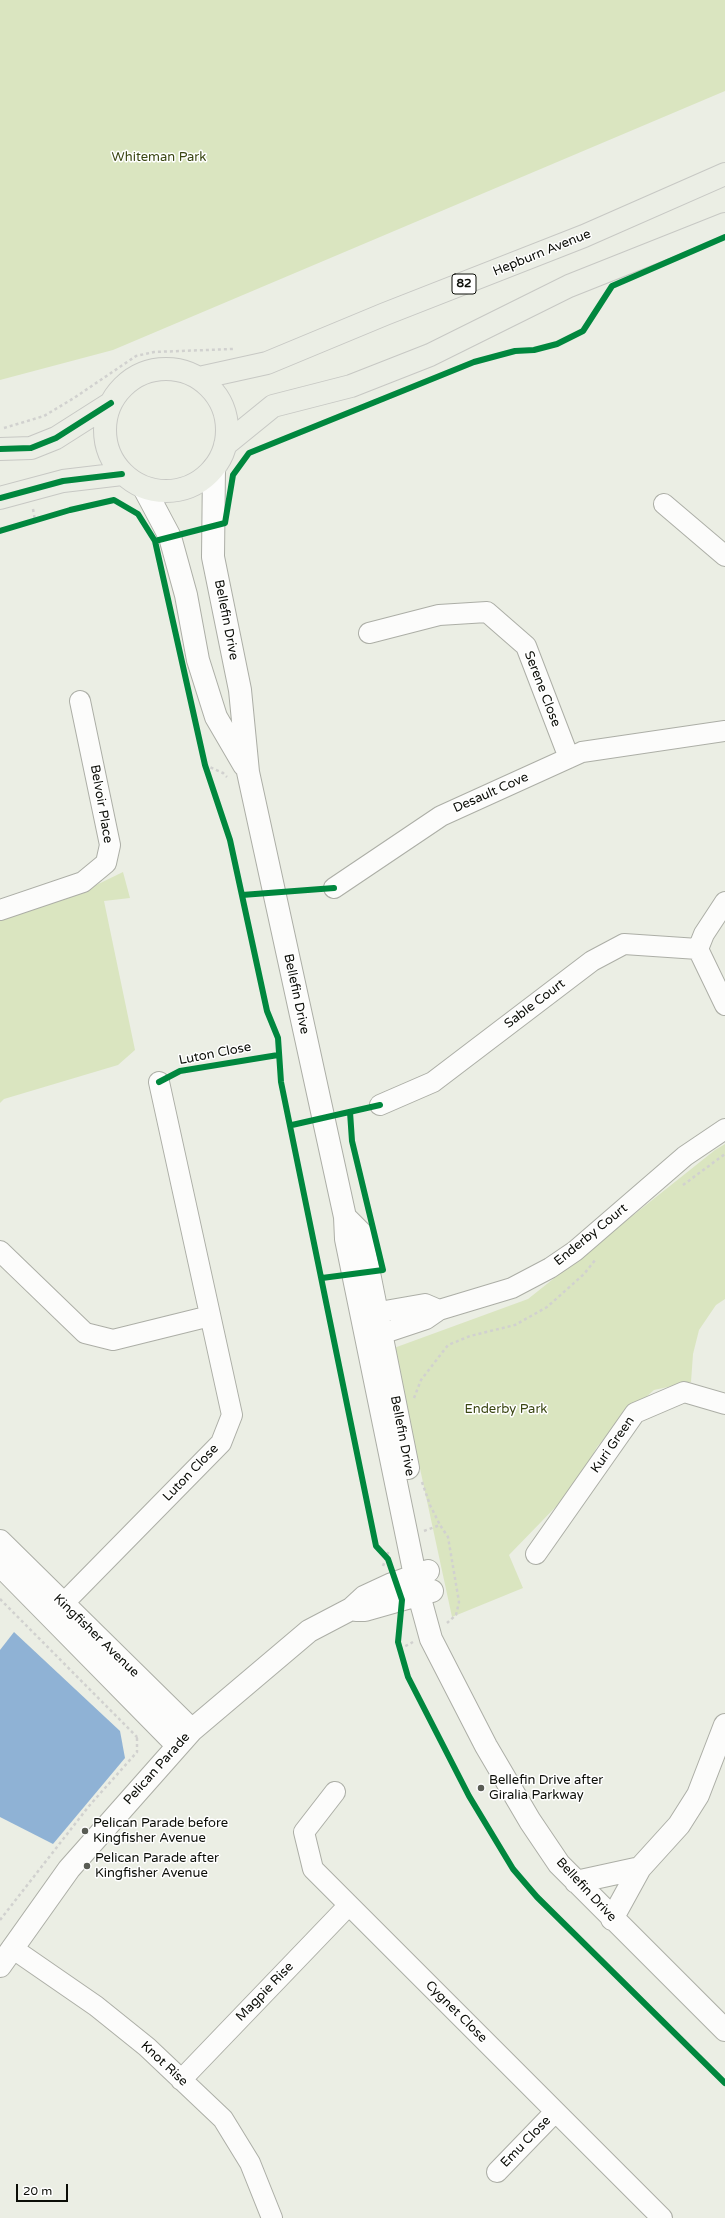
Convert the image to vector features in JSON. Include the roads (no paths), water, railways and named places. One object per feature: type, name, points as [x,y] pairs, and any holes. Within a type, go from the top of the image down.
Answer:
[{"type":"main road","name":"Hepburn Avenue","points":[[198,378],[267,363],[385,314],[584,236],[725,174]]},
{"type":"main road","points":[[225,445],[273,406],[351,386],[422,358],[569,286],[725,224]]},
{"type":"main road","points":[[0,449],[32,448],[56,438],[111,403],[126,383],[149,371],[175,370],[198,378],[217,396],[226,420],[225,445],[214,468],[194,485],[169,492],[144,488],[122,474],[108,453],[104,428],[111,403]]},
{"type":"main road","name":"Bellefin Drive","points":[[214,468],[213,557],[240,690],[248,772],[345,1217],[346,1239],[370,1314],[374,1336],[423,1531],[412,1581],[436,1630],[444,1662],[469,1716],[530,1821],[559,1864],[612,1919],[725,2030]]},
{"type":"main road","points":[[0,498],[63,481],[122,474]]},
{"type":"main road","name":"Bellefin Drive","points":[[144,488],[170,537],[186,595],[198,660],[216,717],[248,772]]},
{"type":"main road","name":"Kingfisher Avenue","points":[[0,1541],[57,1610],[154,1721],[185,1738]]},
{"type":"main road","name":"Kingfisher Avenue","points":[[0,1565],[57,1610],[185,1738]]},
{"type":"main road","name":"Pelican Parade","points":[[0,1966],[69,1869],[185,1738],[309,1631],[350,1609],[365,1610],[412,1581]]},
{"type":"main road","points":[[612,1919],[640,1868],[679,1825],[698,1794],[725,1725]]},
{"type":"main road","points":[[576,1882],[640,1868]]},
{"type":"street","points":[[664,504],[725,556]]},
{"type":"street","name":"Serene Close","points":[[369,632],[439,615],[487,612],[526,646],[569,758]]},
{"type":"street","name":"Belvoir Place","points":[[0,910],[83,882],[106,863],[110,845],[80,701]]},
{"type":"street","name":"Desault Cove","points":[[334,888],[441,816],[582,752],[725,732]]},
{"type":"street","points":[[725,902],[704,934],[698,949],[725,1005]]},
{"type":"street","name":"Sable Court","points":[[380,1105],[433,1082],[592,961],[624,944],[698,949]]},
{"type":"street","name":"Luton Close","points":[[57,1610],[221,1443],[232,1415],[159,1082]]},
{"type":"street","name":"Enderby Court","points":[[374,1336],[426,1319],[439,1310],[512,1288],[550,1268],[575,1251],[685,1156],[725,1129]]},
{"type":"street","points":[[0,1251],[85,1333],[113,1340],[210,1316]]},
{"type":"street","points":[[370,1314],[425,1304],[439,1310]]},
{"type":"street","name":"Kuri Green","points":[[536,1554],[635,1413],[684,1392],[725,1404]]},
{"type":"street","name":"Cygnet Close","points":[[335,1792],[304,1832],[313,1869],[662,2218]]},
{"type":"street","name":"Magpie Rise","points":[[181,2080],[349,1905]]},
{"type":"street","name":"Knot Rise","points":[[12,1948],[96,2006],[147,2047],[223,2119],[250,2163],[272,2218]]},
{"type":"street","name":"Emu Close","points":[[497,2172],[555,2112]]},
{"type":"water","points":[[14,1632],[120,1731],[125,1758],[53,1844],[0,1817],[0,1650]]},
{"type":"place","name":"Bellefin Drive after Giralia Parkway","points":[[481,1788]]},
{"type":"place","name":"Pelican Parade before Kingfisher Avenue","points":[[85,1831]]},
{"type":"place","name":"Pelican Parade after Kingfisher Avenue","points":[[87,1866]]},
{"type":"park label","name":"Whiteman Park","points":[[159,158]]},
{"type":"park label","name":"Enderby Park","points":[[506,1410]]}]
